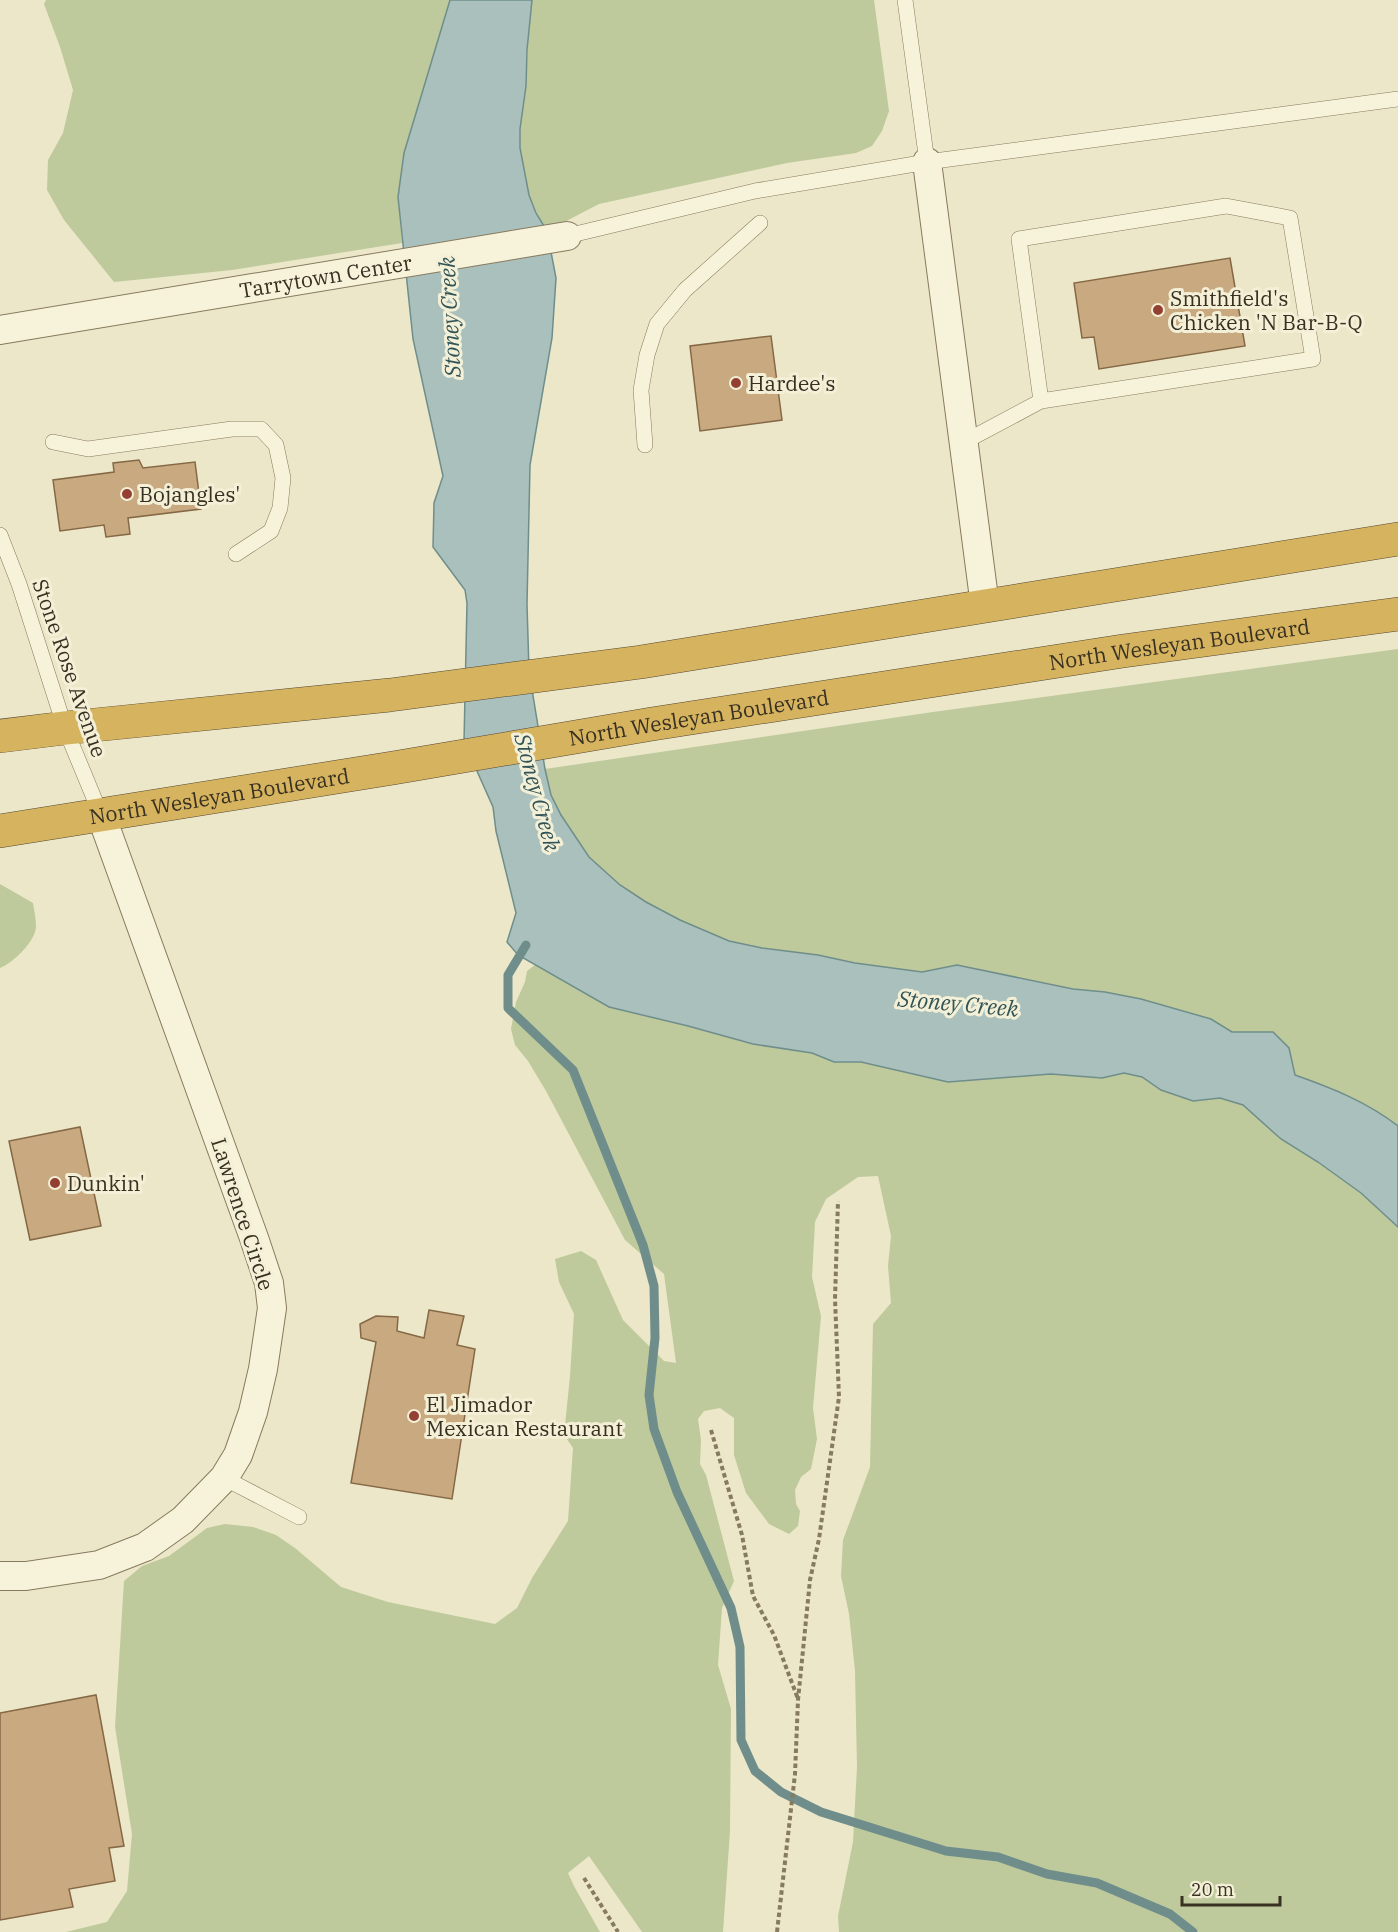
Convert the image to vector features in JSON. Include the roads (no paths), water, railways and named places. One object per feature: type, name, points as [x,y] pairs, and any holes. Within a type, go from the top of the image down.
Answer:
[{"type":"highway","points":[[0,736],[390,695],[641,662],[1398,539]]},
{"type":"highway","name":"North Wesleyan Boulevard","points":[[0,831],[652,724],[1124,651],[1398,614]]},
{"type":"street","points":[[927,162],[985,606]]},
{"type":"street","name":"Tarrytown Center","points":[[0,330],[567,236]]},
{"type":"street","name":"Lawrence Circle","points":[[0,1576],[26,1576],[99,1566],[145,1547],[183,1520],[224,1478],[238,1455],[254,1412],[272,1308],[269,1283],[101,815]]},
{"type":"lane","points":[[905,0],[927,162]]},
{"type":"lane","name":"Tarrytown Center","points":[[567,236],[755,191],[927,162],[1398,99]]},
{"type":"lane","points":[[964,442],[1041,401],[1313,359],[1290,218],[1226,206],[1019,239],[1041,401]]},
{"type":"lane","points":[[645,445],[641,390],[647,355],[657,324],[685,290],[760,223]]},
{"type":"lane","points":[[53,442],[88,449],[232,429],[261,429],[276,445],[283,477],[280,508],[271,531],[236,554]]},
{"type":"lane","name":"Stone Rose Avenue","points":[[0,535],[19,584],[65,728],[101,815]]},
{"type":"lane","points":[[224,1478],[299,1517]]},
{"type":"water","name":"Stoney Creek","points":[[450,0],[532,0],[520,148],[529,195],[547,231],[556,278],[552,338],[530,465],[527,604],[529,671],[551,795],[561,815],[589,857],[620,885],[646,902],[680,920],[729,941],[922,972],[957,965],[1073,989],[1141,999],[1211,1019],[1232,1032],[1273,1032],[1289,1048],[1295,1075],[1349,1096],[1398,1126],[1398,1227],[1361,1193],[1281,1139],[1243,1105],[1220,1098],[1193,1101],[1161,1090],[1142,1077],[1124,1073],[1102,1078],[1051,1074],[948,1082],[861,1062],[834,1062],[812,1053],[753,1044],[609,1007],[518,955],[507,942],[516,913],[496,831],[493,807],[464,742],[467,603],[465,590],[433,547],[434,503],[443,476],[413,339],[398,197],[404,153]]},
{"type":"waterway","points":[[526,945],[508,975],[508,1008],[573,1070],[643,1245],[654,1286],[655,1338],[649,1395],[654,1429],[677,1492],[731,1608],[740,1647],[741,1740],[755,1771],[781,1792],[821,1812],[946,1851],[998,1857],[1047,1874],[1097,1883],[1170,1914],[1193,1932]]},
{"type":"place","name":"Smithfield's Chicken 'N Bar-B-Q","points":[[1158,310]]},
{"type":"place","name":"Hardee's","points":[[736,383]]},
{"type":"place","name":"Bojangles'","points":[[127,494]]},
{"type":"place","name":"Dunkin'","points":[[55,1183]]},
{"type":"place","name":"El Jimador Mexican Restaurant","points":[[414,1416]]}]
